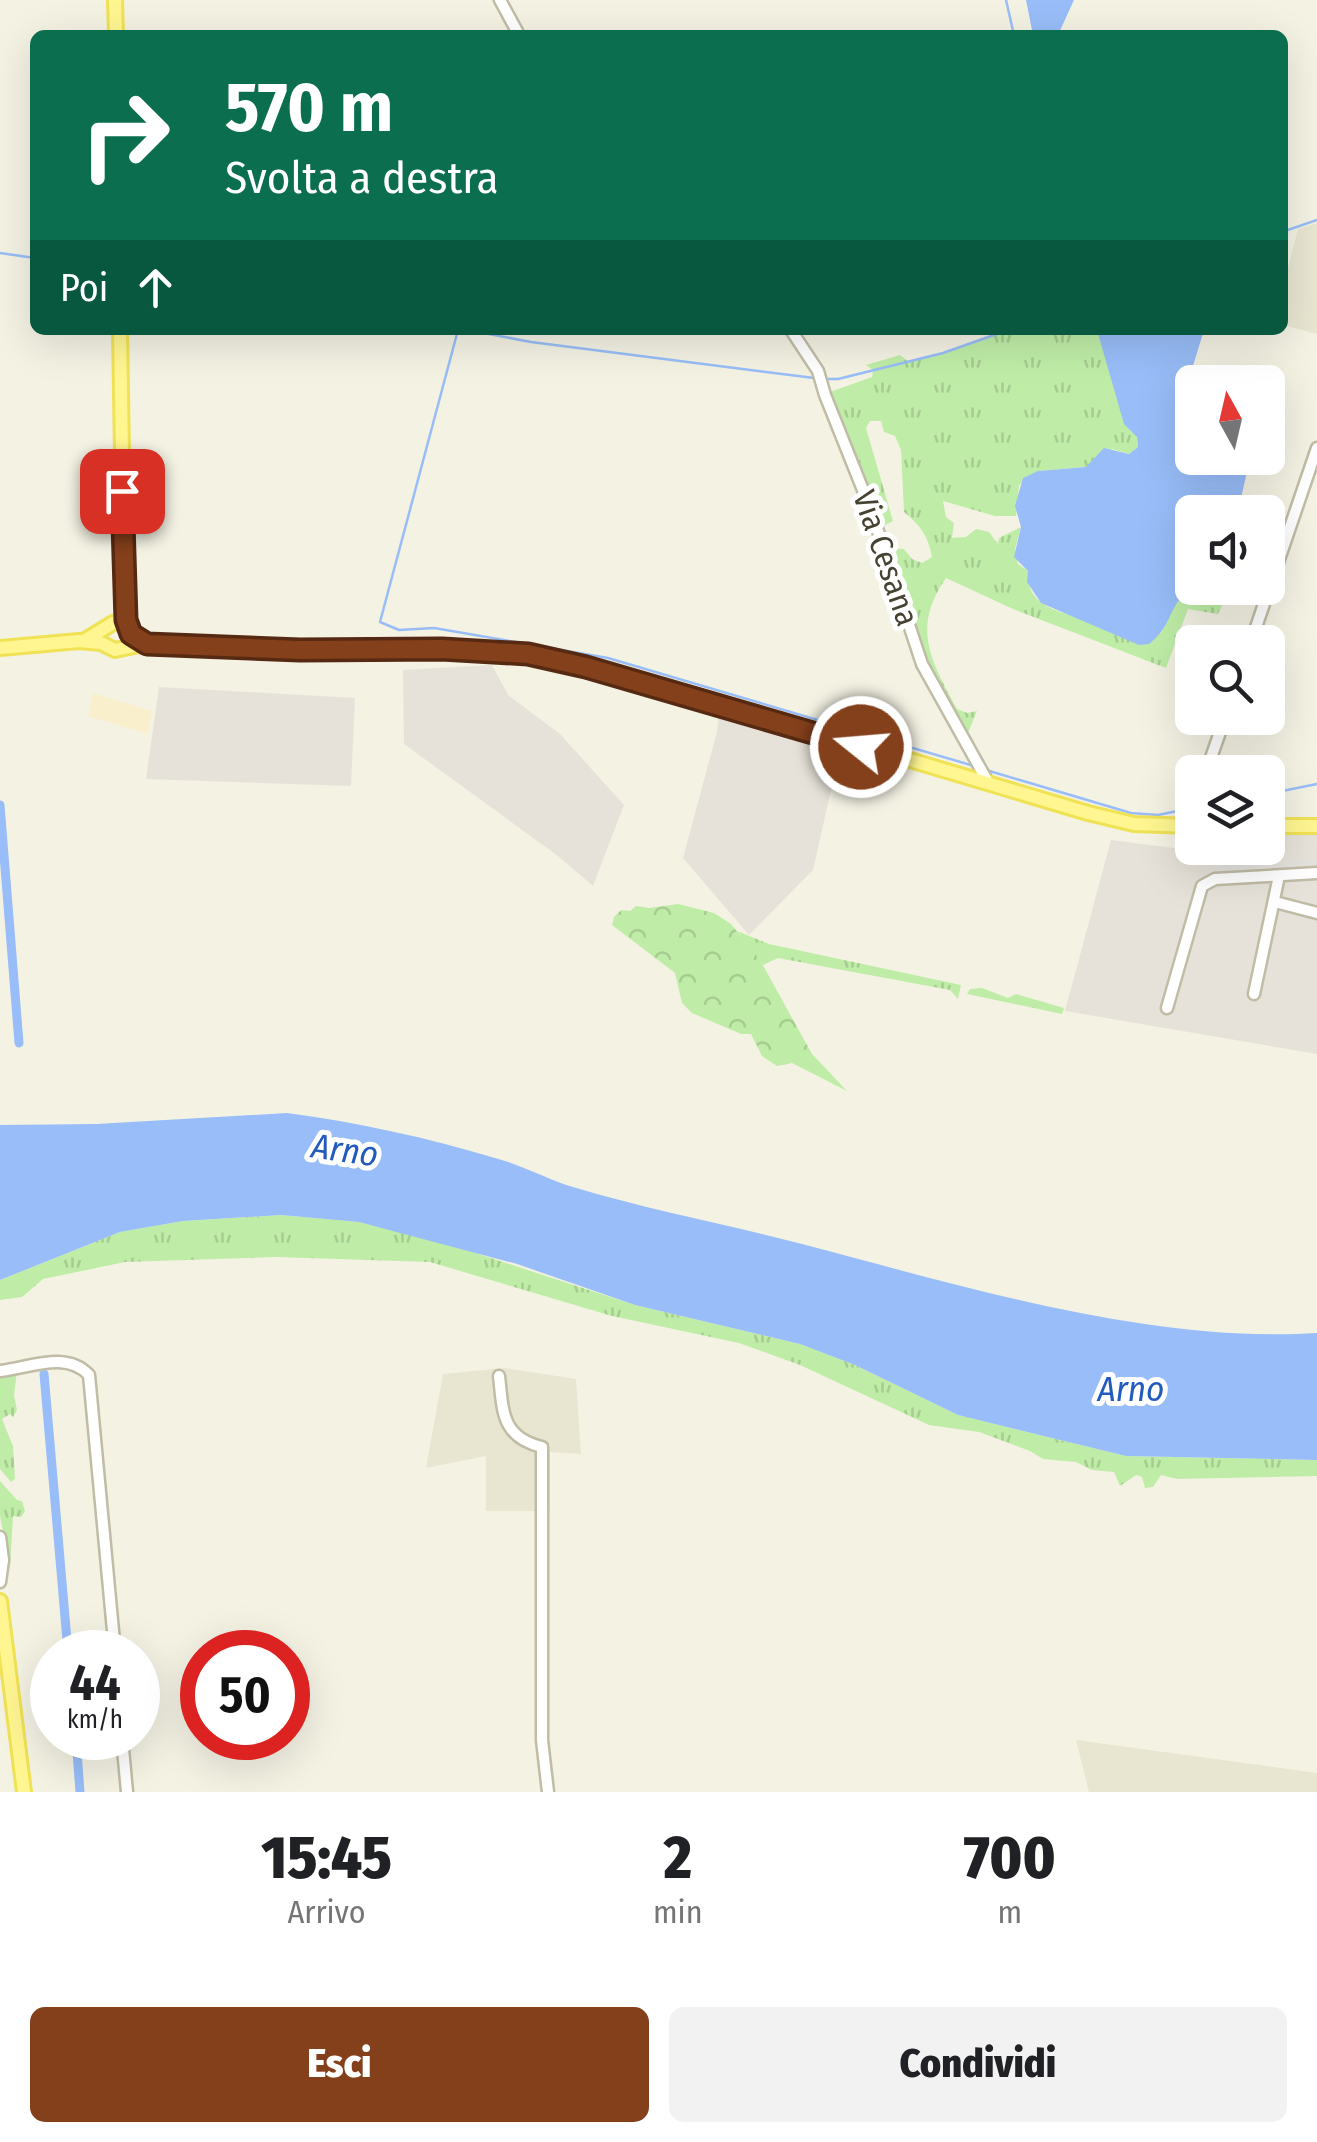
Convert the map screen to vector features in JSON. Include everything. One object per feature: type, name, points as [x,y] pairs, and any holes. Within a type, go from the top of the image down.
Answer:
[{"type":"main road","points":[[115,0],[116,30]]},
{"type":"main road","points":[[120,335],[124,578],[130,631],[130,643],[125,648]]},
{"type":"main road","points":[[108,646],[104,636],[124,578]]},
{"type":"main road","points":[[80,641],[122,623],[156,646]]},
{"type":"main road","points":[[0,648],[80,641],[115,650],[156,646],[442,649],[528,654],[982,772],[1134,824],[1175,825]]},
{"type":"main road","points":[[1285,826],[1317,826]]},
{"type":"main road","points":[[0,1601],[24,1792]]},
{"type":"street","points":[[500,0],[517,30]]},
{"type":"street","name":"Via Cesana","points":[[794,335],[820,379],[871,510],[922,664],[982,772]]},
{"type":"street","points":[[1257,625],[1317,448]]},
{"type":"street","points":[[1167,1008],[1202,886],[1215,879],[1317,873]]},
{"type":"street","points":[[1254,994],[1279,876]]},
{"type":"street","points":[[1275,902],[1317,913]]},
{"type":"street","points":[[0,1371],[58,1362],[84,1370],[91,1381],[112,1630]]},
{"type":"street","points":[[499,1376],[509,1428],[523,1441],[542,1447],[542,1740],[548,1792]]},
{"type":"street","points":[[0,1537],[0,1582]]},
{"type":"street","points":[[124,1760],[127,1792]]},
{"type":"shaded area","points":[[1317,223],[1317,334],[1288,326],[1288,268],[1298,229]]},
{"type":"shaded area","points":[[492,665],[508,695],[560,734],[624,805],[593,886],[404,744],[403,670]]},
{"type":"shaded area","points":[[159,687],[355,698],[351,786],[146,779]]},
{"type":"shaded area","points":[[93,693],[152,711],[148,734],[88,716]]},
{"type":"shaded area","points":[[719,713],[840,750],[813,870],[749,935],[683,858]]},
{"type":"shaded area","points":[[1285,834],[1317,834],[1317,1054],[1065,1011],[1111,840],[1175,848],[1175,865],[1285,865]]},
{"type":"shaded area","points":[[1317,859],[1317,873],[1215,879],[1214,865],[1285,865],[1285,861]]},
{"type":"shaded area","points":[[505,1368],[576,1379],[581,1454],[550,1452],[550,1511],[486,1511],[486,1456],[426,1468],[443,1374]]},
{"type":"shaded area","points":[[1076,1740],[1317,1773],[1317,1792],[1089,1792]]},
{"type":"green space","points":[[994,335],[1099,335],[1138,447],[1129,454],[1112,449],[1086,467],[1038,471],[1019,485],[1016,516],[995,516],[943,501],[946,517],[954,523],[952,538],[966,537],[976,529],[989,532],[998,544],[999,538],[1021,527],[1015,549],[1018,564],[1028,571],[1038,600],[1062,613],[1161,633],[1175,605],[1222,605],[1218,614],[1188,609],[1182,625],[1175,625],[1175,644],[1166,668],[1013,609],[946,578],[929,613],[929,644],[939,675],[957,709],[977,711],[968,733],[923,653],[888,548],[904,549],[922,563],[932,557],[923,532],[904,512],[901,450],[895,436],[884,432],[881,421],[870,421],[866,428],[893,521],[880,528],[830,392],[872,377],[873,370],[866,365],[900,355],[909,362]]},
{"type":"green space","points":[[678,904],[714,913],[731,924],[760,960],[812,1054],[847,1091],[792,1063],[777,1066],[762,1056],[751,1034],[741,1034],[692,1013],[682,1003],[675,973],[612,925],[621,910]]},
{"type":"green space","points":[[737,931],[769,944],[961,985],[958,999],[950,990],[778,958],[763,965]]},
{"type":"green space","points":[[982,988],[1008,998],[1016,994],[1064,1008],[1062,1014],[967,994],[970,989]]},
{"type":"green space","points":[[281,1215],[359,1222],[451,1245],[635,1305],[800,1344],[855,1365],[958,1415],[1126,1456],[1317,1460],[1317,1476],[1177,1479],[1161,1475],[1153,1487],[1145,1488],[1142,1477],[1136,1475],[1120,1486],[1114,1472],[1043,1459],[979,1432],[929,1425],[800,1365],[739,1343],[612,1316],[430,1262],[276,1257],[125,1262],[43,1279],[22,1297],[0,1300],[0,1280],[120,1232],[183,1221]]},
{"type":"green space","points":[[17,1371],[17,1410],[13,1417],[10,1414],[2,1419],[13,1446],[15,1479],[11,1482],[0,1469],[0,1373]]},
{"type":"green space","points":[[0,1481],[22,1501],[25,1511],[21,1517],[13,1516],[10,1568],[0,1516]]},
{"type":"water","points":[[1026,0],[1074,0],[1060,30],[1032,30]]},
{"type":"water","points":[[1098,335],[1202,335],[1193,365],[1175,365],[1175,475],[1246,475],[1242,495],[1175,495],[1177,605],[1158,635],[1149,644],[1139,645],[1041,603],[1027,582],[1028,571],[1014,557],[1021,527],[1015,506],[1023,478],[1038,471],[1086,467],[1104,448],[1129,454],[1138,447],[1137,437],[1124,424]]},
{"type":"water","name":"Arno","points":[[287,1113],[444,1144],[602,1195],[991,1294],[1189,1330],[1317,1333],[1317,1460],[1126,1456],[958,1415],[855,1365],[800,1344],[635,1305],[517,1264],[359,1222],[281,1215],[183,1221],[120,1232],[0,1280],[0,1125],[96,1124]]},
{"type":"waterway","points":[[1006,0],[1013,30]]},
{"type":"waterway","points":[[1288,230],[1317,220]]},
{"type":"waterway","points":[[0,253],[30,257]]},
{"type":"waterway","points":[[457,335],[380,622],[399,630],[434,628],[608,658],[974,766]]},
{"type":"waterway","points":[[494,335],[814,378]]},
{"type":"waterway","points":[[827,379],[943,353],[994,335]]},
{"type":"waterway","points":[[986,770],[1131,813],[1175,812]]},
{"type":"waterway","points":[[1285,791],[1317,784]]},
{"type":"waterway","points":[[0,805],[19,1043]]},
{"type":"waterway","points":[[44,1374],[66,1630]]},
{"type":"waterway","points":[[78,1760],[80,1792]]},
{"type":"route","points":[[122,491],[126,620],[131,634],[147,644],[528,654],[752,713],[861,747]]}]
